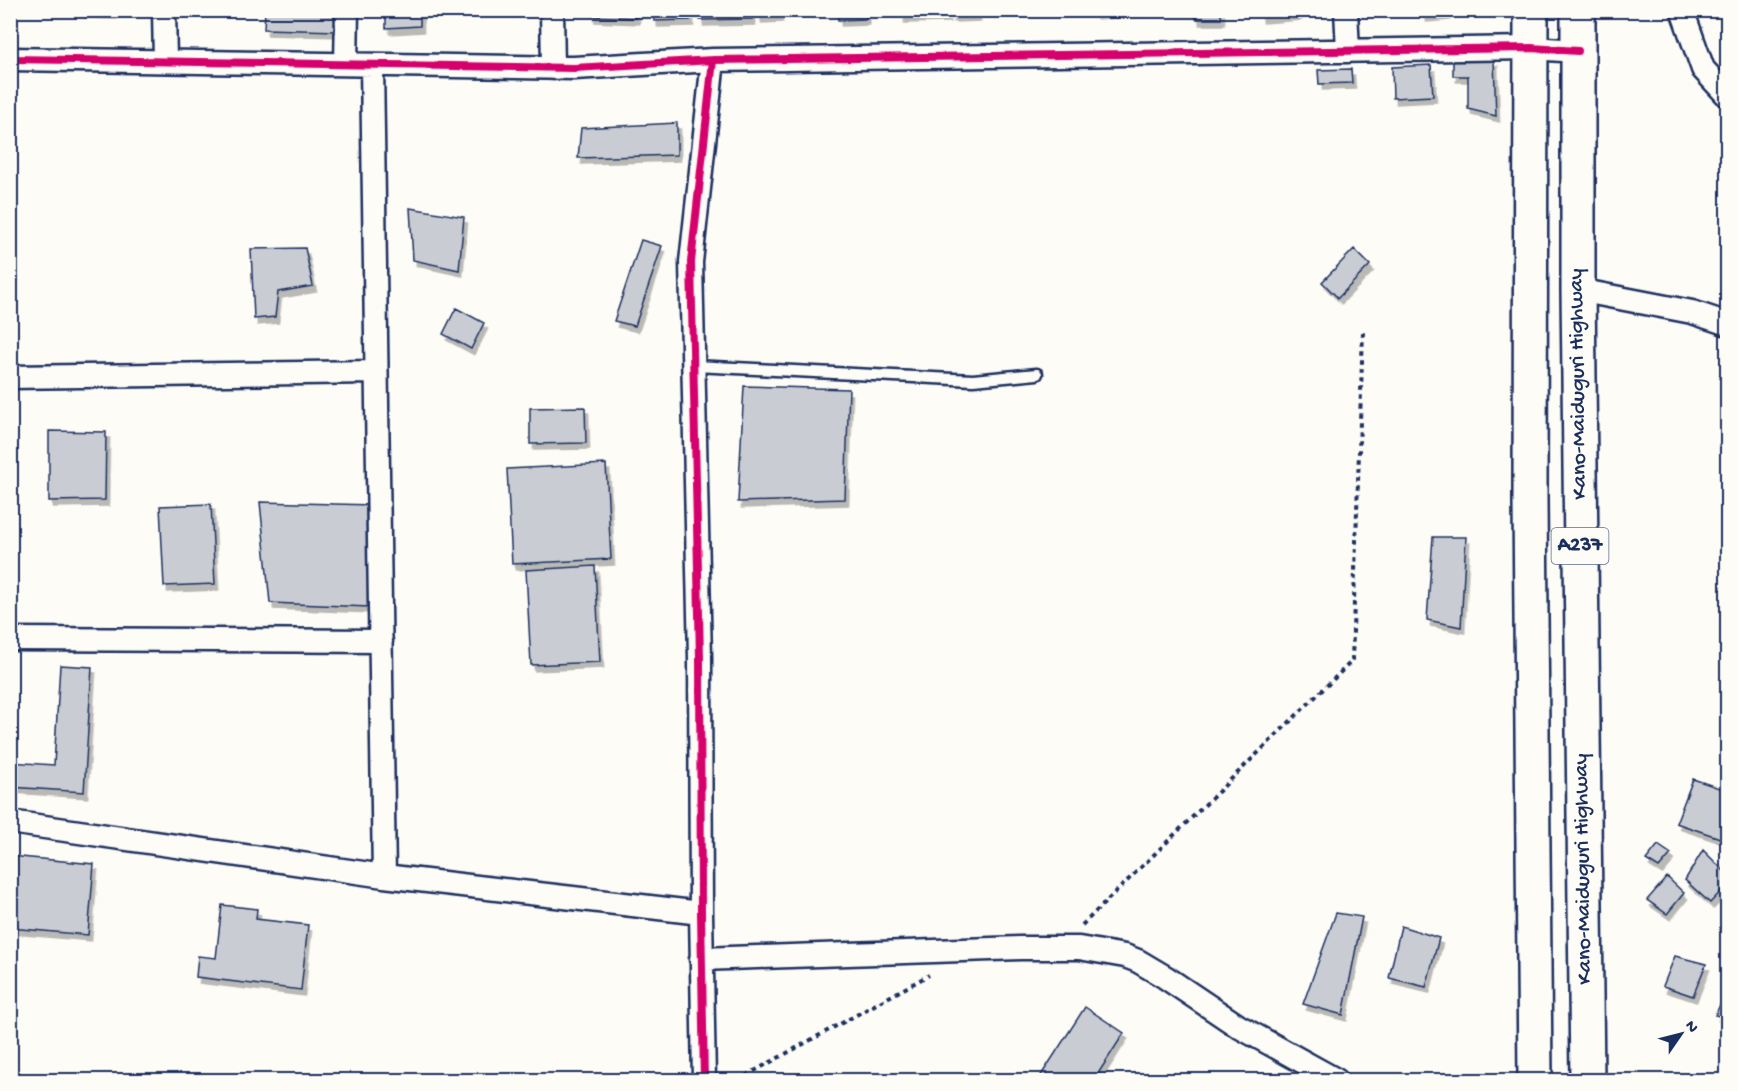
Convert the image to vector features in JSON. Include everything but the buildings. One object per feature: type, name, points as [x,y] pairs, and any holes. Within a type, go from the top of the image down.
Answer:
[{"type":"highway","name":"Kano-Maiduguri Highway","points":[[1531,10],[1530,512],[1535,1080]]},
{"type":"highway","name":"Kano-Maiduguri Highway","points":[[1578,10],[1578,290],[1587,1080]]},
{"type":"street","points":[[164,10],[165,61]]},
{"type":"street","points":[[346,64],[347,10]]},
{"type":"street","points":[[552,10],[553,68]]},
{"type":"street","points":[[1346,10],[1348,51]]},
{"type":"street","points":[[1682,10],[1703,69],[1728,96]]},
{"type":"street","points":[[10,59],[574,68],[713,60],[1531,48],[1578,51]]},
{"type":"street","points":[[704,1080],[700,913],[700,670],[691,262],[713,60]]},
{"type":"street","points":[[372,65],[384,876]]},
{"type":"street","points":[[1578,290],[1692,312],[1728,324]]},
{"type":"street","points":[[10,377],[376,372]]},
{"type":"street","points":[[10,639],[381,641]]},
{"type":"street","points":[[10,822],[384,876],[700,913]]},
{"type":"street","points":[[701,959],[1058,948],[1079,948],[1125,956],[1138,961],[1238,1026],[1336,1080]]},
{"type":"lane","points":[[694,366],[973,380],[1037,374]]},
{"type":"path","points":[[1058,948],[1352,661],[1363,331]]},
{"type":"path","points":[[738,1080],[933,972]]},
{"type":"cycle path","points":[[10,59],[574,68],[713,60],[1531,48],[1578,51]]},
{"type":"cycle path","points":[[704,1080],[700,658],[691,262],[713,60]]}]
